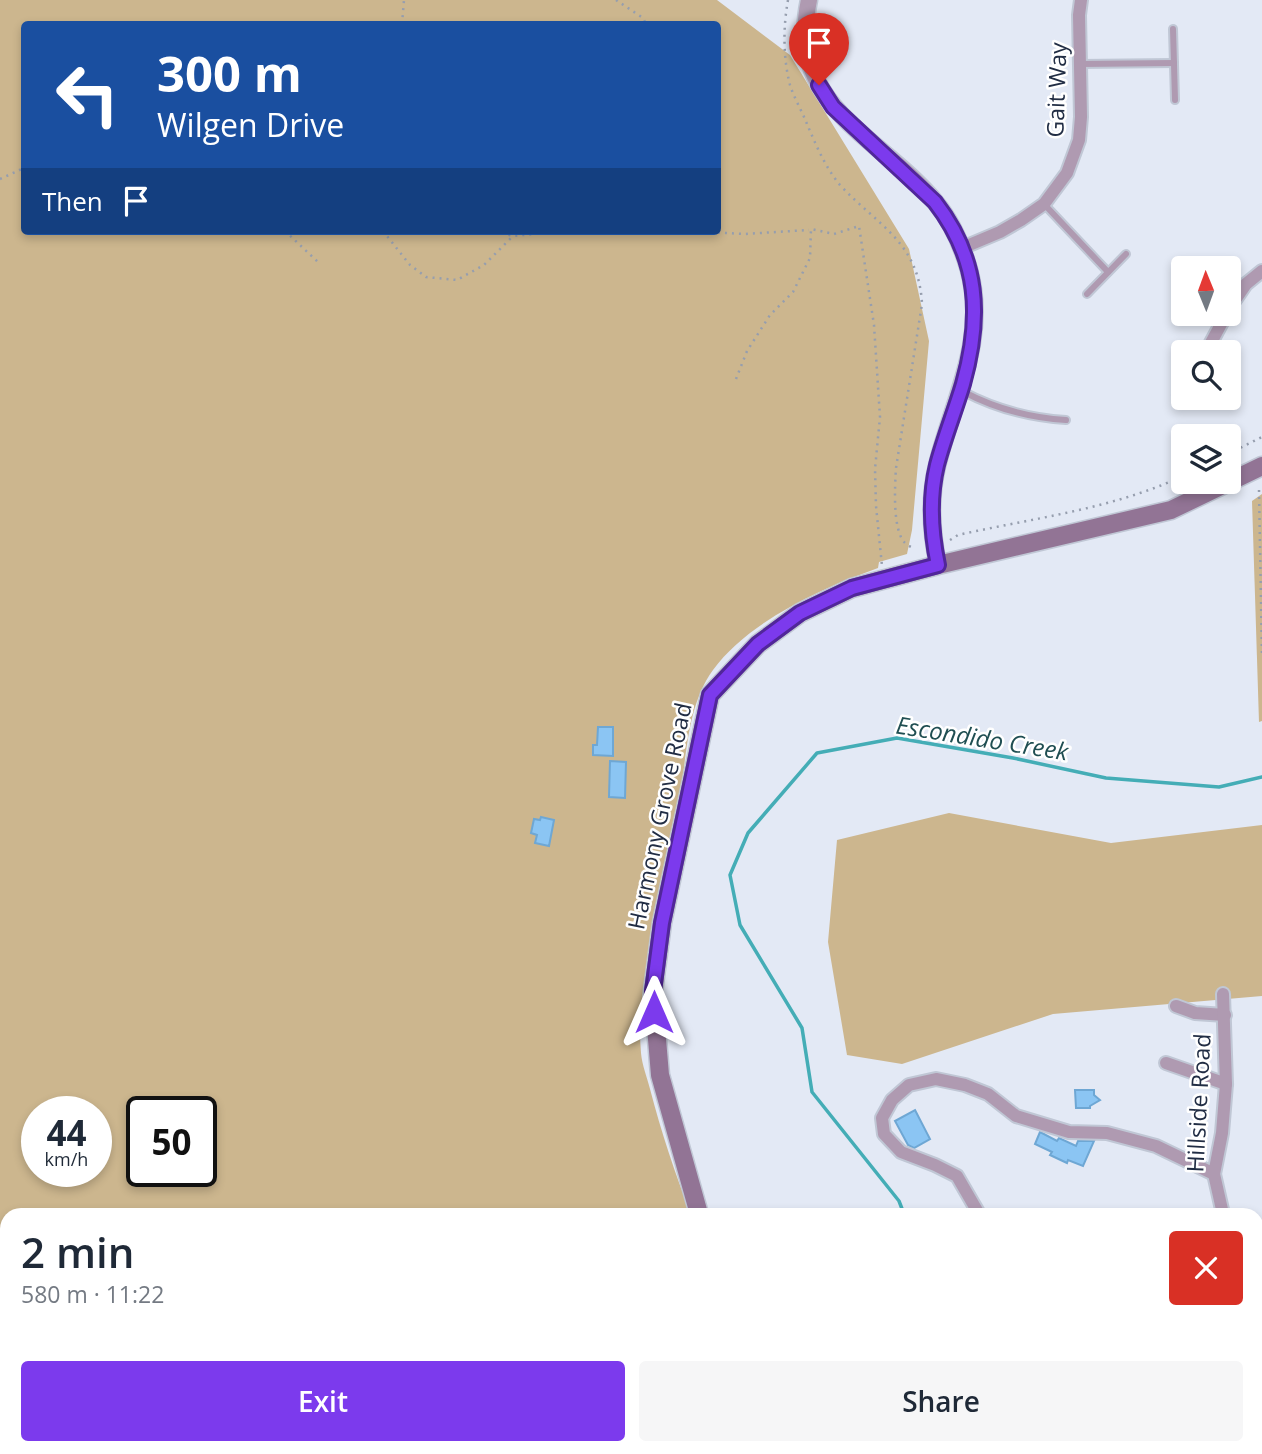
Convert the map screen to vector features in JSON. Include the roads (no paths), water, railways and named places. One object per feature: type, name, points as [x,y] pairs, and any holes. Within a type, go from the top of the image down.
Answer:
[{"type":"main road","name":"Harmony Grove Road","points":[[697,1208],[660,1074],[653,991],[662,923],[710,695],[758,644],[800,613],[852,588],[1171,510],[1262,466]]},
{"type":"street","points":[[809,0],[806,15],[808,54],[815,77],[825,96],[833,107],[898,166],[946,215],[962,248],[972,286],[975,313],[973,340],[961,390],[936,467],[931,508],[938,565]]},
{"type":"street","name":"Gait Way","points":[[962,248],[1000,232],[1044,204],[1067,173],[1079,140],[1081,117],[1081,0]]},
{"type":"street","points":[[1241,292],[1262,271]]},
{"type":"street","name":"Hillside Road","points":[[1222,1208],[1214,1174],[1222,1133],[1226,1084],[1223,994]]},
{"type":"street","points":[[1176,1006],[1195,1013],[1225,1015]]},
{"type":"street","points":[[1166,1063],[1226,1084]]},
{"type":"street","points":[[976,1208],[957,1176],[901,1152],[884,1134],[882,1118],[892,1100],[909,1086],[936,1079],[965,1085],[988,1094],[1016,1116],[1069,1132],[1107,1133],[1156,1146],[1214,1174]]},
{"type":"lane","points":[[1173,29],[1175,100]]},
{"type":"lane","points":[[1080,64],[1174,63]]},
{"type":"lane","points":[[1044,204],[1108,272]]},
{"type":"lane","points":[[1087,293],[1126,254]]},
{"type":"lane","points":[[961,390],[986,404],[1049,419],[1066,420]]},
{"type":"waterway","name":"Escondido Creek","points":[[902,1208],[899,1201],[812,1092],[802,1028],[740,925],[730,875],[748,833],[817,753],[897,738],[1013,758],[1106,778],[1219,787],[1262,777]]}]
